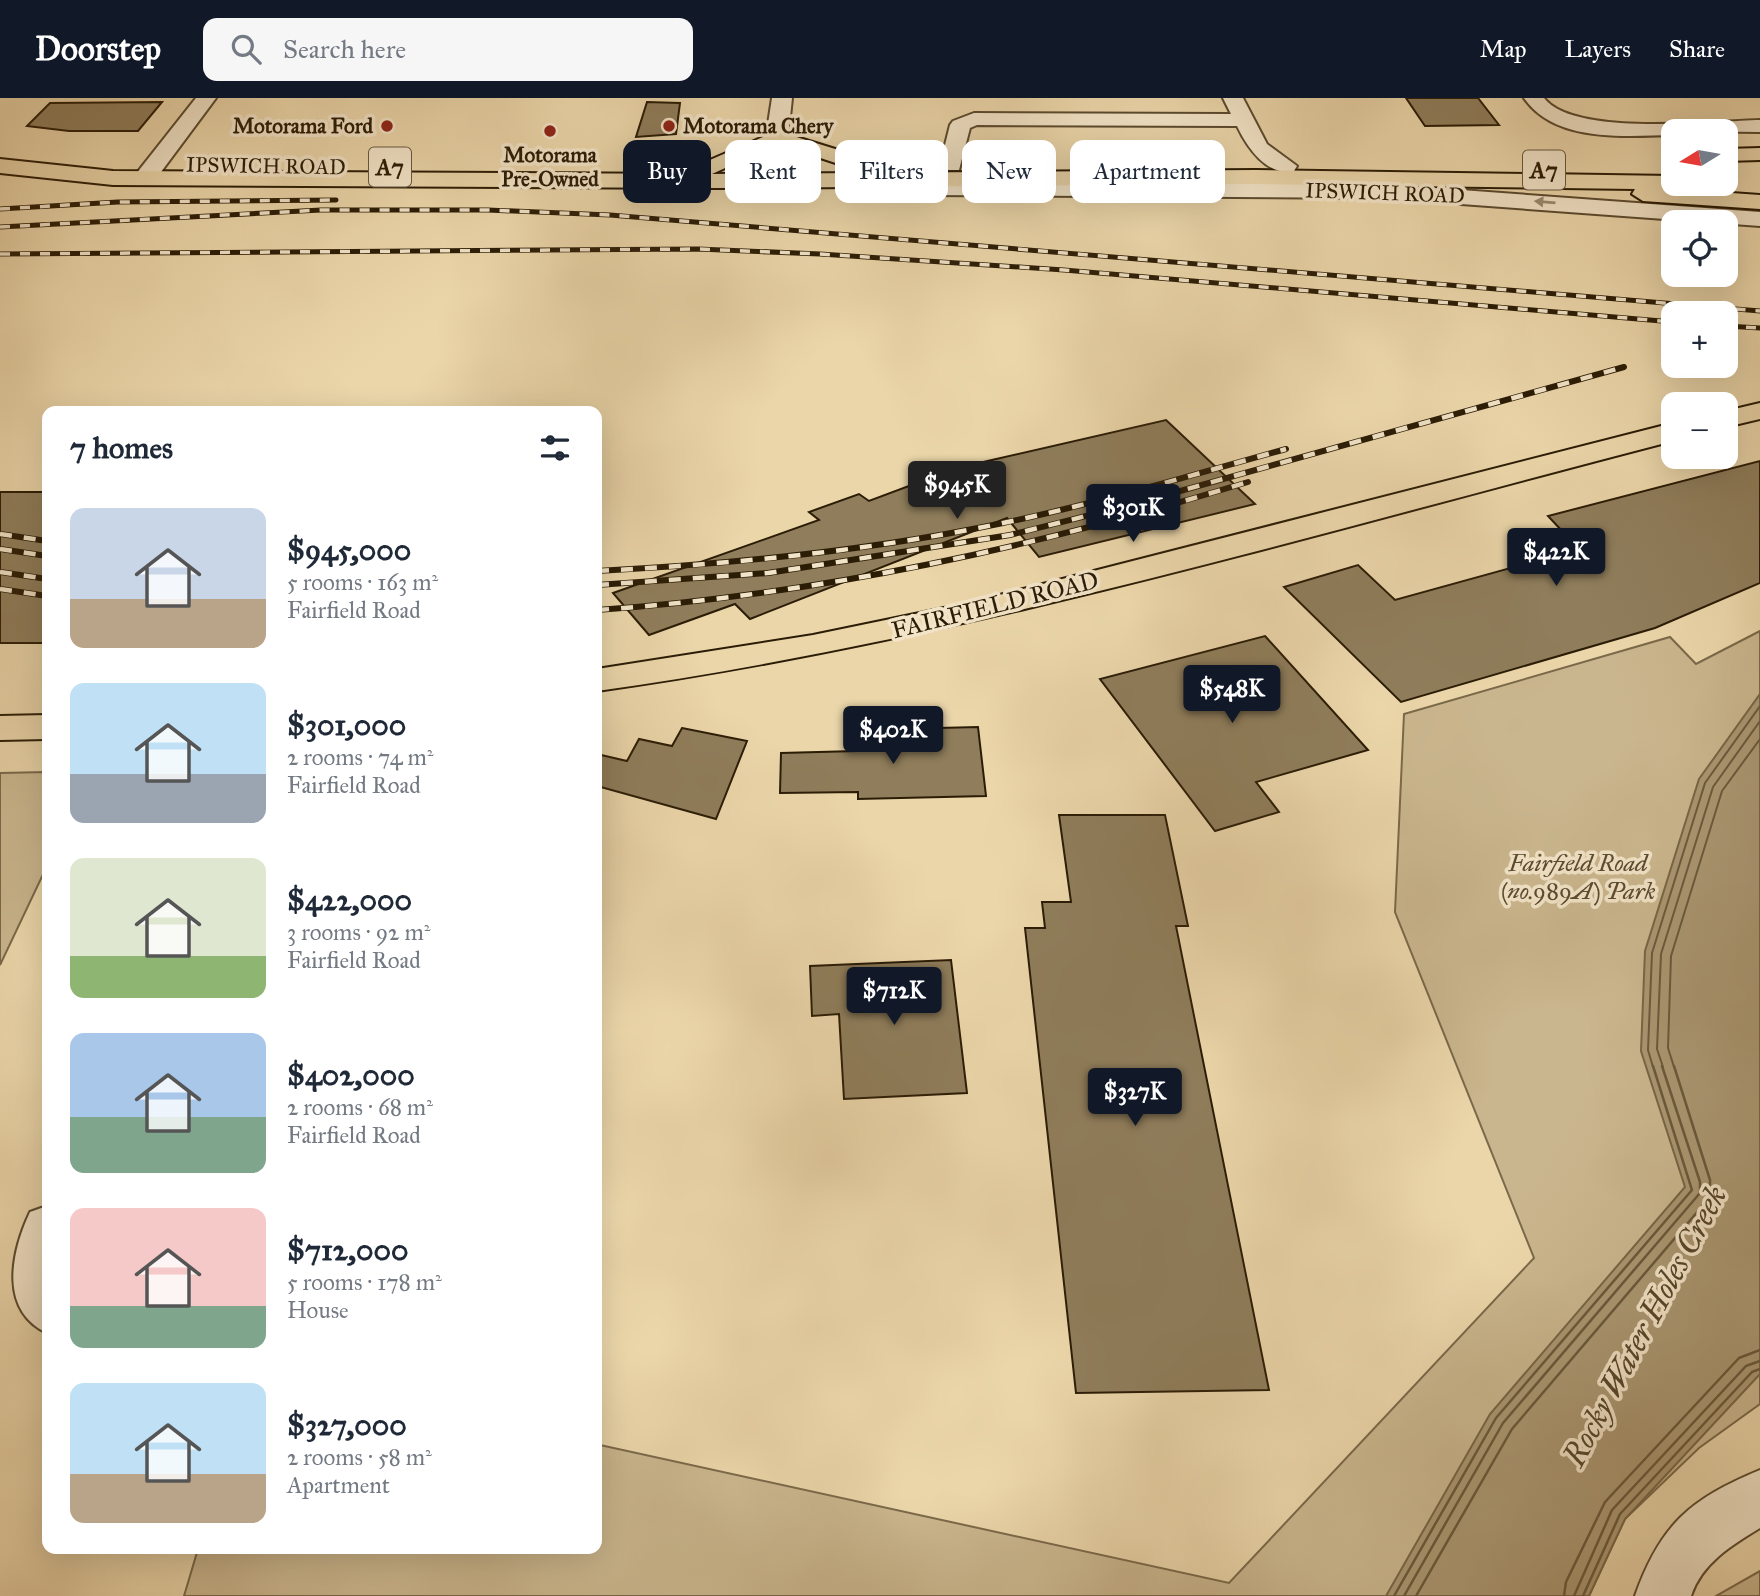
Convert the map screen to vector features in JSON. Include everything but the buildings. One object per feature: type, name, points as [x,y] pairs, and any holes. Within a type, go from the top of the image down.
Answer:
[{"type":"main road","points":[[711,168],[777,137],[835,156]]},
{"type":"main road","points":[[1738,154],[1760,153]]},
{"type":"main road","name":"IPSWICH ROAD","points":[[0,155],[150,172],[725,174]]},
{"type":"main road","points":[[1415,167],[1443,160],[1497,159]]},
{"type":"main road","name":"IPSWICH ROAD","points":[[948,165],[1415,167]]},
{"type":"main road","name":"IPSWICH ROAD","points":[[0,166],[72,176],[150,172],[623,169]]},
{"type":"main road","name":"A7","points":[[1415,167],[1661,171]]},
{"type":"main road","name":"IPSWICH ROAD","points":[[711,168],[725,169]]},
{"type":"main road","points":[[1738,172],[1760,172]]},
{"type":"main road","name":"IPSWICH ROAD","points":[[948,179],[1256,177],[1536,181]]},
{"type":"main road","points":[[1536,181],[1582,191],[1760,202]]},
{"type":"main road","name":"A7","points":[[1536,181],[1661,183]]},
{"type":"main road","points":[[1738,183],[1760,183]]},
{"type":"main road","points":[[1738,416],[1760,411]]},
{"type":"main road","name":"FAIRFIELD ROAD","points":[[602,679],[813,646],[955,616],[1661,435]]},
{"type":"main road","points":[[0,728],[42,727]]},
{"type":"street","points":[[150,172],[206,98]]},
{"type":"street","points":[[777,140],[782,98]]},
{"type":"street","points":[[1233,98],[1258,148],[1286,166]]},
{"type":"street","points":[[1534,98],[1548,114],[1568,122],[1599,127],[1760,126]]},
{"type":"street","points":[[951,165],[960,125],[974,119],[1243,120]]},
{"type":"street","name":"IPSWICH ROAD","points":[[948,188],[1379,191],[1760,219]]},
{"type":"street","name":"IPSWICH ROAD","points":[[1587,206],[1625,220],[1661,225]]},
{"type":"street","points":[[1738,232],[1760,233]]},
{"type":"street","points":[[42,1240],[35,1258],[33,1292],[42,1304]]},
{"type":"street","points":[[1665,1587],[1682,1551],[1714,1525],[1760,1497]]},
{"type":"green space","name":"Fairfield Road (no.989A) Park","points":[[1760,631],[1760,1404],[1699,1448],[1625,1519],[1589,1596],[184,1596],[197,1554],[602,1554],[602,1445],[1229,1583],[1534,1258],[1395,912],[1404,714],[1670,637],[1696,664]]},
{"type":"green space","points":[[42,772],[42,877],[0,965],[0,773]]},
{"type":"green space","points":[[1760,1571],[1760,1596],[1716,1596]]},
{"type":"water","name":"Rocky Water Holes Creek","points":[[1760,694],[1760,1374],[1625,1519],[1589,1596],[1386,1596],[1490,1414],[1685,1187],[1641,1051],[1645,951],[1699,779]]},
{"type":"railway","points":[[0,209],[118,202],[336,200]]},
{"type":"railway","points":[[0,227],[321,210],[488,210],[610,215],[1760,311]]},
{"type":"railway","points":[[0,254],[698,249],[1064,270],[1661,321]]},
{"type":"railway","points":[[1738,327],[1760,328]]},
{"type":"railway","points":[[602,585],[768,573],[1010,535],[1130,505],[1624,367]]},
{"type":"railway","points":[[602,571],[801,555],[953,533],[1074,507],[1286,449]]},
{"type":"railway","points":[[602,610],[764,593],[926,565],[1087,528],[1248,482]]},
{"type":"railway","points":[[0,534],[42,540]]},
{"type":"railway","points":[[0,549],[42,555]]},
{"type":"railway","points":[[0,572],[42,578]]},
{"type":"railway","points":[[0,589],[42,595]]},
{"type":"place","name":"Motorama Ford","points":[[387,126]]},
{"type":"place","name":"Motorama Chery","points":[[669,126]]},
{"type":"place","name":"Motorama Pre-Owned","points":[[550,131]]}]
